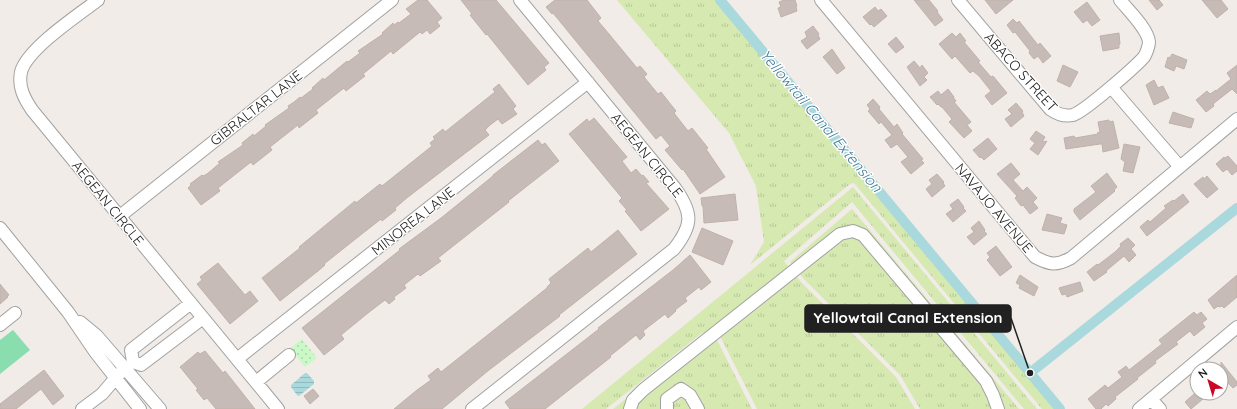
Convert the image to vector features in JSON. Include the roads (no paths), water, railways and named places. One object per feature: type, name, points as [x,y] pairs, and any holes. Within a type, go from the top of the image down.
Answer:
[{"type":"street","name":"AEGEAN CIRCLE","points":[[98,0],[37,48],[27,61],[21,72],[20,86],[24,98],[32,110],[278,409]]},
{"type":"street","name":"GIBRALTAR LANE","points":[[120,216],[392,0]]},
{"type":"street","name":"AEGEAN CIRCLE","points":[[472,409],[674,249],[688,226],[684,200],[520,0]]},
{"type":"street","name":"NAVAJO AVENUE","points":[[821,0],[822,4],[1035,257],[1047,264],[1060,264],[1071,258],[1237,119]]},
{"type":"street","name":"ABACO STREET","points":[[958,0],[1050,109],[1060,115],[1073,115],[1083,109],[1111,87],[1145,56],[1149,43],[1145,31],[1120,0]]},
{"type":"street","name":"MINOREA LANE","points":[[238,359],[588,82]]},
{"type":"street","points":[[1111,87],[1180,167]]},
{"type":"street","points":[[0,228],[68,312],[96,353],[140,409]]},
{"type":"street","points":[[630,409],[633,400],[643,390],[800,264],[840,234],[854,231],[862,235],[986,381],[998,409]]},
{"type":"street","points":[[129,365],[131,350],[191,303]]},
{"type":"street","points":[[68,312],[129,365],[160,409]]},
{"type":"street","points":[[0,325],[15,313]]},
{"type":"street","points":[[82,409],[102,394],[115,377],[129,365],[141,365],[203,318]]},
{"type":"street","points":[[1139,409],[1237,327]]},
{"type":"street","points":[[256,382],[289,355]]},
{"type":"street","points":[[667,409],[667,399],[681,389],[690,395],[698,409]]},
{"type":"street","points":[[1151,399],[1160,409]]},
{"type":"water","points":[[307,373],[314,381],[314,384],[299,396],[291,385]]},
{"type":"waterway","name":"Yellowtail Canal Extension","points":[[720,0],[1060,409]]},
{"type":"waterway","points":[[1030,373],[1237,208]]},
{"type":"place","name":"Yellowtail Canal Extension","points":[[1030,373]]}]
